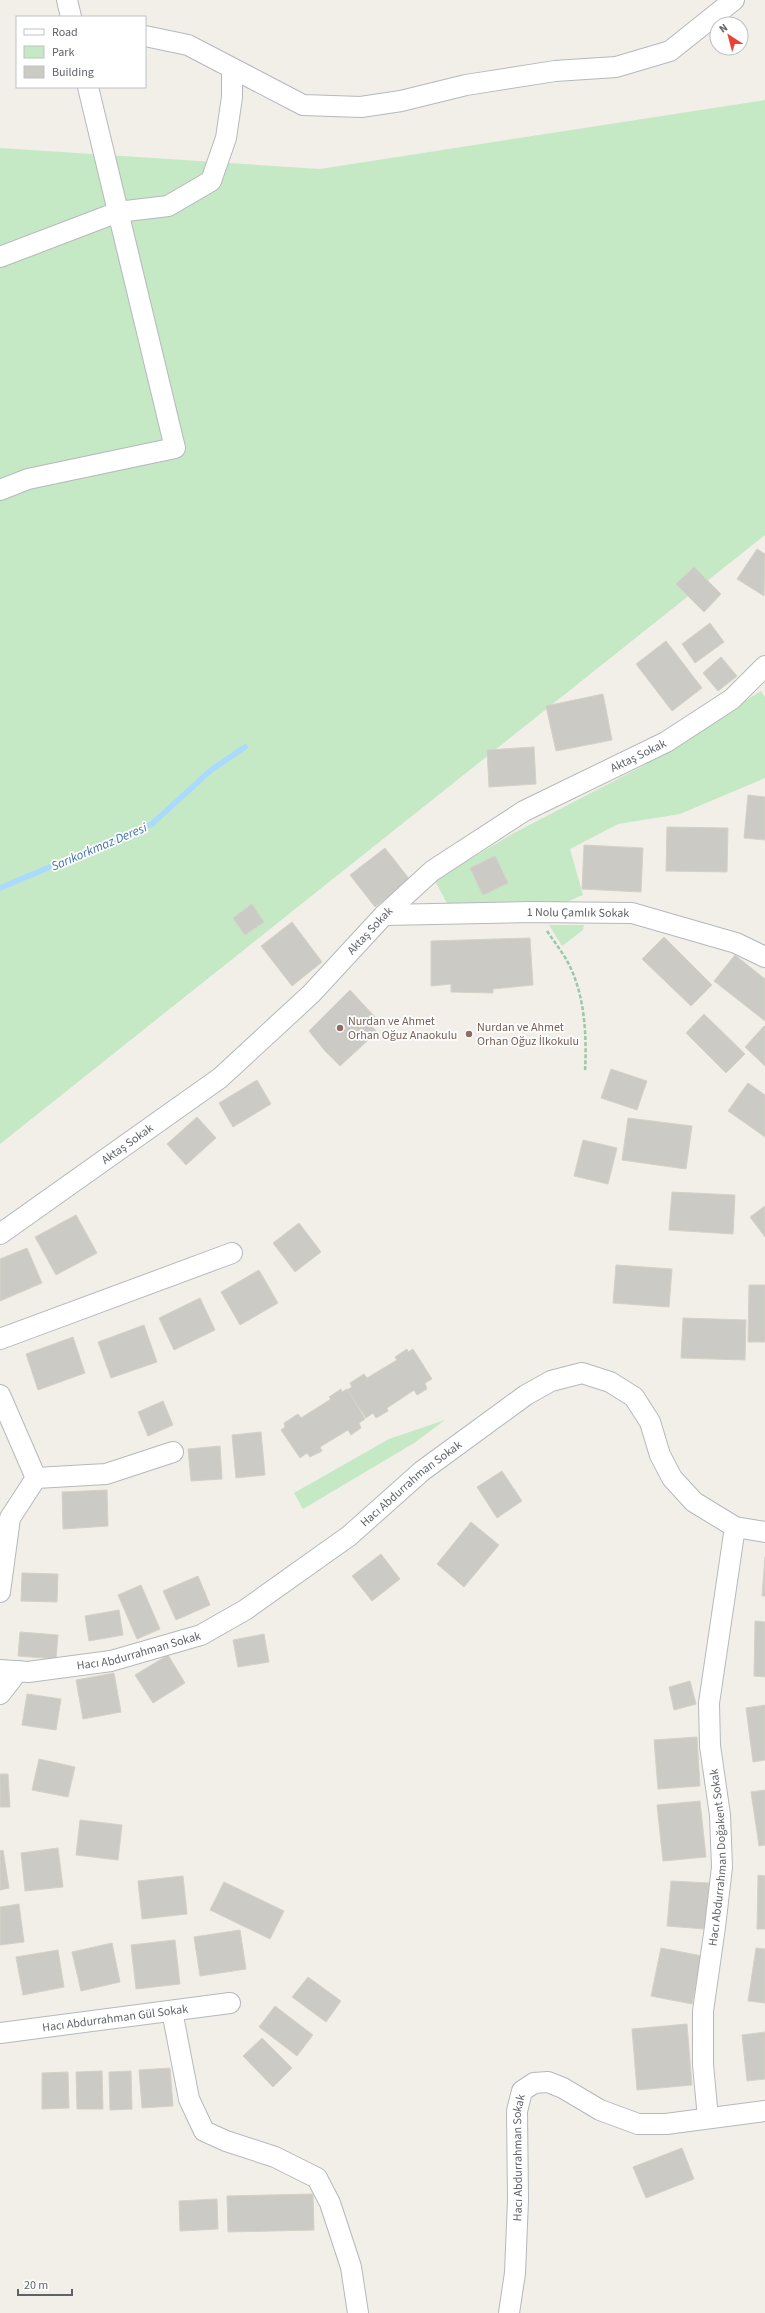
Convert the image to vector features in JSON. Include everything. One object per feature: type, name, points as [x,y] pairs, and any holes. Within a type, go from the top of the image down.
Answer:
[{"type":"street","points":[[67,0],[71,16]]},
{"type":"street","points":[[146,36],[188,46],[303,105],[368,106],[401,101],[466,85],[555,71],[616,67],[670,51],[734,0]]},
{"type":"street","points":[[0,257],[118,212],[168,206],[211,181],[226,138],[232,97],[232,69]]},
{"type":"street","points":[[0,490],[28,479],[175,448],[88,88]]},
{"type":"street","name":"Aktaş Sokak","points":[[0,1234],[220,1078],[310,994],[384,915],[432,871],[524,811],[666,742],[732,699],[765,666]]},
{"type":"street","name":"1 Nolu Çamlık Sokak","points":[[384,915],[530,912],[632,913],[736,943],[765,957]]},
{"type":"street","points":[[0,1339],[232,1253]]},
{"type":"street","name":"Hacı Abdurrahman Sokak","points":[[9,1671],[28,1672],[111,1661],[200,1634],[245,1610],[349,1536],[422,1471],[526,1395],[551,1381],[582,1373],[610,1382],[634,1398],[650,1422],[660,1455],[672,1478],[694,1502],[734,1527],[765,1532]]},
{"type":"street","points":[[0,1395],[36,1478]]},
{"type":"street","points":[[36,1478],[106,1474],[173,1452]]},
{"type":"street","points":[[0,1592],[10,1518],[36,1478]]},
{"type":"street","name":"Hacı Abdurrahman Doğakent Sokak","points":[[708,2118],[703,2065],[703,2011],[722,1867],[720,1815],[710,1746],[709,1703],[734,1527]]},
{"type":"street","points":[[0,1694],[9,1671]]},
{"type":"street","name":"Hacı Abdurrahman Gül Sokak","points":[[0,2033],[230,2003]]},
{"type":"street","points":[[172,2011],[190,2099],[204,2131],[226,2141],[275,2157],[317,2178],[330,2202],[351,2267],[358,2313]]},
{"type":"street","name":"Hacı Abdurrahman Sokak","points":[[509,2313],[515,2273],[518,2200],[516,2111],[522,2091],[534,2083],[548,2082],[563,2088],[600,2110],[638,2124],[666,2124],[765,2111]]},
{"type":"path","points":[[546,930],[566,959],[580,994],[586,1046],[585,1072]]},
{"type":"green space","points":[[765,100],[765,535],[0,1144],[0,148],[320,169]]},
{"type":"green space","points":[[761,691],[765,697],[765,778],[680,814],[618,824],[570,849],[583,895],[564,903],[478,903],[448,905],[435,881],[512,834],[641,767]]},
{"type":"green space","points":[[549,925],[584,925],[583,930],[562,946]]},
{"type":"green space","points":[[445,1420],[414,1443],[303,1509],[294,1493],[389,1439]]},
{"type":"building","points":[[757,549],[765,554],[764,596],[737,579]]},
{"type":"building","points":[[694,567],[721,594],[704,612],[676,584]]},
{"type":"building","points":[[710,623],[724,642],[695,663],[682,644]]},
{"type":"building","points":[[666,641],[702,688],[672,711],[636,664]]},
{"type":"building","points":[[721,657],[737,676],[718,691],[703,673]]},
{"type":"building","points":[[603,694],[612,740],[556,751],[546,706]]},
{"type":"building","points":[[534,747],[536,784],[489,787],[487,750]]},
{"type":"building","points":[[748,795],[765,797],[765,840],[744,838]]},
{"type":"building","points":[[667,827],[728,828],[727,872],[666,871]]},
{"type":"building","points":[[584,845],[643,848],[641,892],[582,889]]},
{"type":"building","points":[[385,848],[410,880],[375,907],[350,875]]},
{"type":"building","points":[[495,856],[508,883],[483,895],[470,868]]},
{"type":"building","points":[[252,904],[264,922],[245,935],[233,918]]},
{"type":"building","points":[[292,922],[322,962],[292,986],[261,946]]},
{"type":"building","points":[[664,937],[712,985],[691,1006],[642,959]]},
{"type":"building","points":[[530,938],[533,985],[493,989],[493,993],[451,992],[451,984],[431,986],[431,941]]},
{"type":"building","points":[[735,955],[765,979],[765,1021],[714,981]]},
{"type":"building","points":[[350,990],[375,1017],[369,1023],[377,1032],[340,1066],[325,1051],[309,1031]]},
{"type":"building","points":[[704,1014],[745,1054],[726,1073],[686,1033]]},
{"type":"building","points":[[764,1026],[765,1027],[765,1066],[745,1047]]},
{"type":"building","points":[[611,1069],[647,1081],[637,1110],[601,1098]]},
{"type":"building","points":[[257,1080],[271,1104],[233,1127],[219,1103]]},
{"type":"building","points":[[748,1083],[765,1095],[765,1137],[728,1111]]},
{"type":"building","points":[[197,1117],[216,1138],[186,1165],[167,1144]]},
{"type":"building","points":[[628,1118],[692,1126],[686,1169],[622,1160]]},
{"type":"building","points":[[583,1140],[617,1148],[608,1184],[574,1176]]},
{"type":"building","points":[[672,1192],[735,1195],[733,1234],[669,1230]]},
{"type":"building","points":[[765,1206],[765,1237],[750,1217]]},
{"type":"building","points":[[76,1215],[97,1253],[56,1275],[35,1237]]},
{"type":"building","points":[[299,1223],[321,1252],[295,1272],[273,1243]]},
{"type":"building","points":[[27,1248],[42,1283],[0,1301],[0,1259]]},
{"type":"building","points":[[616,1265],[672,1269],[669,1307],[613,1303]]},
{"type":"building","points":[[259,1270],[278,1303],[240,1325],[221,1292]]},
{"type":"building","points":[[749,1285],[765,1285],[765,1342],[748,1342]]},
{"type":"building","points":[[200,1298],[215,1330],[174,1350],[159,1318]]},
{"type":"building","points":[[683,1318],[746,1320],[745,1360],[681,1358]]},
{"type":"building","points":[[144,1325],[157,1362],[111,1378],[98,1342]]},
{"type":"building","points":[[73,1337],[85,1373],[38,1390],[26,1354]]},
{"type":"building","points":[[407,1349],[408,1352],[413,1349],[432,1379],[425,1383],[427,1389],[417,1395],[414,1390],[387,1408],[388,1411],[376,1418],[373,1413],[366,1418],[347,1390],[352,1387],[350,1383],[364,1374],[367,1378],[397,1360],[395,1357]]},
{"type":"building","points":[[341,1389],[342,1392],[347,1389],[365,1419],[359,1423],[361,1428],[351,1435],[348,1430],[320,1447],[322,1451],[310,1457],[307,1453],[300,1458],[281,1430],[285,1427],[284,1423],[298,1414],[301,1418],[331,1399],[329,1397]]},
{"type":"building","points":[[163,1401],[173,1425],[148,1436],[138,1412]]},
{"type":"building","points":[[261,1432],[265,1475],[236,1478],[232,1435]]},
{"type":"building","points":[[220,1446],[222,1479],[191,1481],[188,1449]]},
{"type":"building","points":[[502,1471],[522,1501],[497,1518],[477,1487]]},
{"type":"building","points":[[107,1490],[108,1526],[63,1529],[62,1492]]},
{"type":"building","points":[[471,1522],[499,1545],[464,1587],[437,1564]]},
{"type":"building","points":[[381,1554],[400,1579],[372,1601],[352,1576]]},
{"type":"building","points":[[765,1557],[765,1596],[762,1596]]},
{"type":"building","points":[[22,1573],[58,1574],[57,1602],[21,1601]]},
{"type":"building","points":[[198,1576],[210,1605],[176,1620],[163,1591]]},
{"type":"building","points":[[141,1585],[160,1629],[137,1639],[118,1595]]},
{"type":"building","points":[[119,1610],[123,1635],[89,1641],[85,1616]]},
{"type":"building","points":[[755,1621],[765,1622],[765,1677],[754,1676]]},
{"type":"building","points":[[20,1632],[58,1635],[56,1659],[18,1656]]},
{"type":"building","points":[[264,1634],[269,1662],[238,1667],[233,1640]]},
{"type":"building","points":[[168,1655],[185,1683],[153,1703],[135,1675]]},
{"type":"building","points":[[114,1673],[121,1712],[83,1719],[76,1680]]},
{"type":"building","points":[[690,1681],[696,1704],[674,1710],[669,1687]]},
{"type":"building","points":[[27,1694],[61,1699],[56,1730],[22,1725]]},
{"type":"building","points":[[765,1705],[765,1760],[753,1762],[746,1708]]},
{"type":"building","points":[[697,1737],[700,1786],[658,1789],[654,1740]]},
{"type":"building","points":[[39,1759],[75,1767],[68,1797],[32,1790]]},
{"type":"building","points":[[0,1774],[8,1774],[10,1807],[0,1807]]},
{"type":"building","points":[[765,1790],[765,1845],[759,1846],[751,1792]]},
{"type":"building","points":[[700,1801],[706,1857],[663,1861],[657,1805]]},
{"type":"building","points":[[80,1820],[122,1825],[118,1860],[76,1855]]},
{"type":"building","points":[[58,1848],[63,1887],[25,1891],[21,1853]]},
{"type":"building","points":[[3,1850],[9,1888],[0,1890],[0,1851]]},
{"type":"building","points":[[758,1875],[765,1876],[765,1929],[757,1929]]},
{"type":"building","points":[[183,1876],[187,1914],[142,1919],[138,1881]]},
{"type":"building","points":[[671,1881],[709,1883],[705,1929],[667,1926]]},
{"type":"building","points":[[224,1882],[284,1911],[270,1939],[210,1910]]},
{"type":"building","points":[[19,1904],[24,1942],[0,1945],[0,1907]]},
{"type":"building","points":[[240,1930],[246,1969],[200,1976],[194,1937]]},
{"type":"building","points":[[175,1940],[180,1984],[136,1989],[131,1945]]},
{"type":"building","points":[[112,1943],[120,1982],[81,1991],[72,1952]]},
{"type":"building","points":[[661,1948],[702,1956],[692,2004],[651,1996]]},
{"type":"building","points":[[756,1948],[765,1949],[765,2003],[748,2001]]},
{"type":"building","points":[[58,1950],[64,1987],[23,1995],[16,1957]]},
{"type":"building","points":[[308,1977],[341,2001],[326,2022],[292,1997]]},
{"type":"building","points":[[275,2006],[313,2035],[297,2056],[259,2027]]},
{"type":"building","points":[[687,2024],[692,2085],[637,2090],[632,2029]]},
{"type":"building","points":[[765,2032],[765,2079],[747,2081],[742,2035]]},
{"type":"building","points":[[262,2038],[292,2068],[273,2087],[243,2056]]},
{"type":"building","points":[[170,2068],[173,2106],[142,2108],[139,2070]]},
{"type":"building","points":[[102,2071],[103,2109],[77,2109],[76,2072]]},
{"type":"building","points":[[131,2071],[132,2109],[110,2110],[109,2072]]},
{"type":"building","points":[[68,2072],[69,2108],[42,2109],[42,2073]]},
{"type":"building","points":[[682,2148],[694,2179],[646,2198],[633,2167]]},
{"type":"building","points":[[313,2194],[314,2230],[228,2232],[227,2196]]},
{"type":"building","points":[[217,2199],[218,2229],[180,2231],[179,2201]]},
{"type":"waterway","name":"Sarıkorkmaz Deresi","points":[[0,888],[152,824],[211,770],[245,747]]},
{"type":"place","name":"Nurdan ve Ahmet Orhan Oğuz Anaokulu","points":[[340,1028]]},
{"type":"place","name":"Nurdan ve Ahmet Orhan Oğuz İlkokulu","points":[[469,1034]]}]
